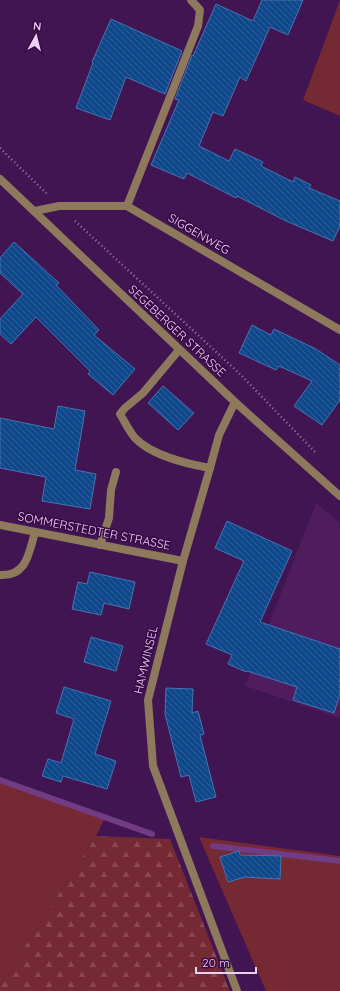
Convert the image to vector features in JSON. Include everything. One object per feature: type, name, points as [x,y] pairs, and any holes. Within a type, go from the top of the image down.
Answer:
[{"type":"street","points":[[35,211],[59,206],[127,206],[198,26],[200,10],[191,0]]},
{"type":"street","name":"SEGEBERGER STRASSE","points":[[0,180],[35,211],[179,350],[340,496]]},
{"type":"street","name":"SIGGENWEG","points":[[127,206],[340,330]]},
{"type":"street","points":[[179,350],[143,393],[120,414],[136,438],[153,451],[174,459],[210,468]]},
{"type":"street","name":"HAMWINSEL","points":[[235,402],[220,434],[182,561],[148,700],[153,766],[237,991]]},
{"type":"street","points":[[100,545],[109,518],[111,490],[116,472]]},
{"type":"street","name":"SOMMERSTEDTER STRASSE","points":[[0,525],[182,561]]},
{"type":"street","points":[[0,575],[17,573],[26,563],[35,532]]},
{"type":"path","points":[[0,148],[59,206],[240,374],[319,456]]},
{"type":"shaded area","points":[[316,503],[340,523],[340,718],[245,686]]},
{"type":"green space","points":[[340,0],[340,116],[303,100]]},
{"type":"green space","points":[[0,781],[106,816],[96,836],[0,985]]},
{"type":"green space","points":[[96,836],[170,839],[230,991],[0,991],[0,985]]},
{"type":"green space","points":[[199,837],[340,856],[340,991],[266,991]]},
{"type":"building","points":[[262,0],[303,0],[288,35],[270,27],[246,81],[240,77],[223,116],[213,112],[199,146],[229,161],[235,149],[263,162],[261,166],[293,182],[295,177],[311,185],[309,188],[340,201],[340,226],[333,241],[286,221],[237,196],[236,198],[187,173],[184,179],[151,165],[179,100],[175,99],[192,55],[193,56],[216,4],[253,21]]},
{"type":"building","points":[[111,19],[182,51],[165,94],[126,77],[110,120],[76,108],[93,63],[92,62]]},
{"type":"building","points":[[14,242],[59,283],[56,285],[99,330],[94,335],[135,369],[113,395],[88,374],[90,371],[36,317],[11,344],[0,334],[0,319],[23,294],[0,273],[0,258]]},
{"type":"building","points":[[252,325],[271,335],[274,329],[316,349],[340,365],[340,400],[322,425],[294,406],[312,381],[279,366],[276,370],[239,353]]},
{"type":"building","points":[[163,386],[194,413],[178,430],[148,403]]},
{"type":"building","points":[[58,406],[85,411],[75,470],[96,474],[90,509],[42,501],[46,477],[0,468],[0,418],[54,429]]},
{"type":"building","points":[[227,521],[292,551],[260,622],[340,649],[340,694],[334,713],[293,700],[297,687],[247,671],[246,672],[228,664],[232,655],[206,644],[244,561],[215,548]]},
{"type":"building","points":[[90,572],[135,582],[129,609],[104,603],[101,615],[72,609],[78,582],[87,584]]},
{"type":"building","points":[[91,637],[123,646],[116,671],[84,662]]},
{"type":"building","points":[[64,687],[111,701],[95,754],[116,761],[107,789],[63,776],[61,782],[42,776],[48,759],[61,763],[74,719],[56,713]]},
{"type":"building","points":[[166,688],[193,689],[192,713],[198,711],[204,734],[200,735],[216,797],[196,802],[189,775],[181,777],[165,714]]},
{"type":"building","points":[[239,851],[240,855],[281,856],[280,879],[245,877],[228,882],[220,857]]},
{"type":"waterway","points":[[0,780],[152,834]]},
{"type":"waterway","points":[[213,846],[340,861]]}]
